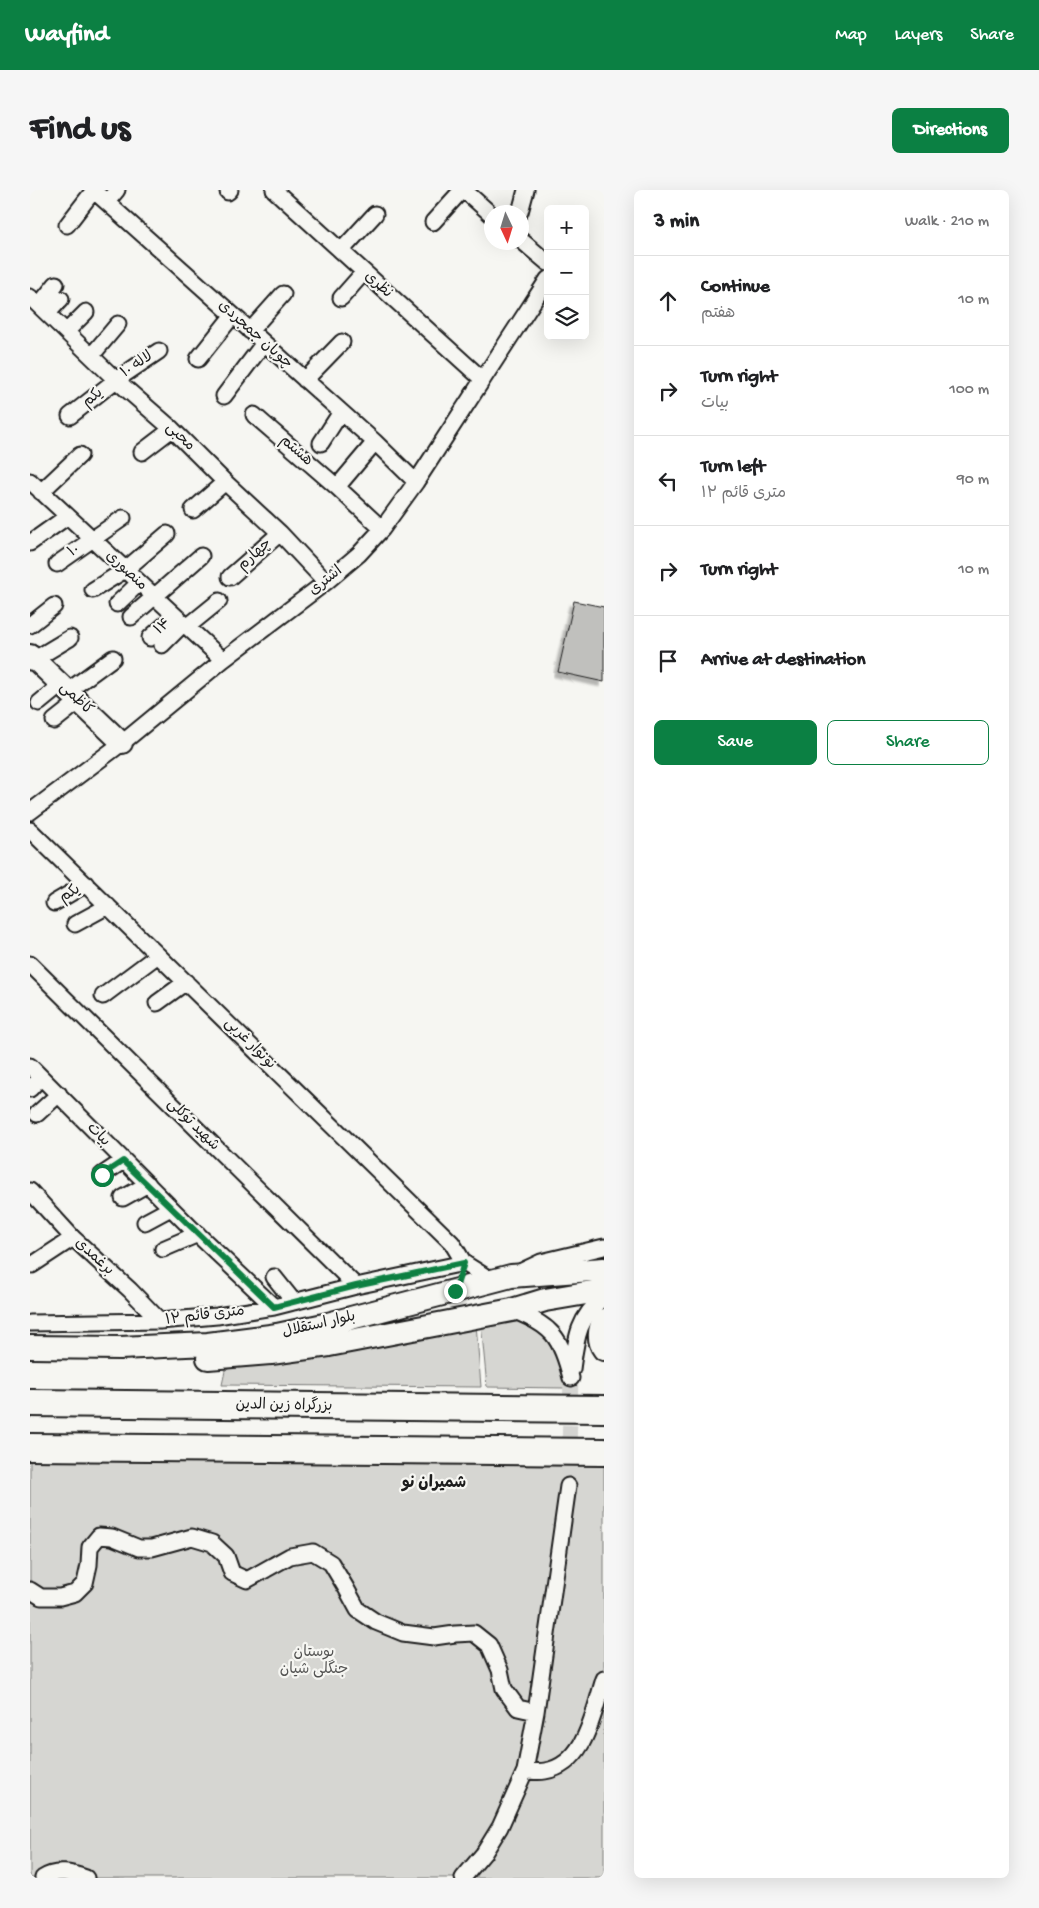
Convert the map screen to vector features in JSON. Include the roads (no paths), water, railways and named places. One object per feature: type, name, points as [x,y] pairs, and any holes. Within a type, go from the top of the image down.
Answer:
[{"type":"highway","name":"بزرگراه زین الدین","points":[[30,1403],[604,1409]]},
{"type":"highway","points":[[30,1447],[604,1452]]},
{"type":"main road","name":"بلوار استقلال","points":[[30,1347],[120,1348],[208,1344],[277,1335],[324,1326],[501,1278],[604,1269]]},
{"type":"main road","name":"بلوار استقلال","points":[[30,1360],[122,1361],[205,1358],[281,1351],[381,1335],[512,1310],[545,1300],[604,1290]]},
{"type":"main road","points":[[372,1313],[368,1318],[367,1329],[372,1333],[381,1335]]},
{"type":"main road","points":[[604,1320],[600,1327],[600,1344],[604,1349]]},
{"type":"street","points":[[67,225],[94,190]]},
{"type":"street","name":"چوپان جمجردی","points":[[94,190],[375,442],[416,482]]},
{"type":"street","points":[[107,202],[117,190]]},
{"type":"street","name":"نظری","points":[[274,190],[482,379]]},
{"type":"street","points":[[433,222],[463,190],[484,208]]},
{"type":"street","points":[[522,205],[526,190]]},
{"type":"street","points":[[341,251],[375,214]]},
{"type":"street","points":[[529,248],[544,260]]},
{"type":"street","points":[[341,298],[364,272]]},
{"type":"street","name":"اشتری","points":[[30,812],[122,743],[223,660],[326,582],[359,554],[382,529],[416,482],[544,285]]},
{"type":"street","points":[[39,305],[58,291]]},
{"type":"street","points":[[250,331],[283,294]]},
{"type":"street","name":"محبی","points":[[39,305],[116,380],[172,429],[280,533],[326,582]]},
{"type":"street","points":[[67,331],[86,312]]},
{"type":"street","points":[[198,359],[233,316]]},
{"type":"street","points":[[92,355],[118,324]]},
{"type":"street","points":[[305,380],[342,342]]},
{"type":"street","points":[[224,396],[264,343]]},
{"type":"street","name":"لاله ۱۰","points":[[116,380],[159,351]]},
{"type":"street","name":"یکم","points":[[70,416],[116,380]]},
{"type":"street","points":[[322,443],[341,412]]},
{"type":"street","name":"هشتم","points":[[254,415],[338,487],[379,526]]},
{"type":"street","points":[[142,452],[172,429]]},
{"type":"street","points":[[338,487],[375,442]]},
{"type":"street","points":[[33,486],[80,455]]},
{"type":"street","points":[[194,510],[225,482]]},
{"type":"street","name":"منصوری","points":[[33,486],[68,516],[223,660]]},
{"type":"street","points":[[30,543],[68,516]]},
{"type":"street","name":"۱۰","points":[[57,564],[91,538],[124,518]]},
{"type":"street","name":"چهارم","points":[[230,577],[280,533]]},
{"type":"street","points":[[93,590],[125,570],[167,534]]},
{"type":"street","points":[[131,617],[201,556]]},
{"type":"street","points":[[117,604],[139,583]]},
{"type":"street","points":[[156,642],[181,622],[219,601]]},
{"type":"street","points":[[30,625],[54,606]]},
{"type":"street","points":[[32,659],[70,638]]},
{"type":"street","points":[[40,703],[69,693],[113,658]]},
{"type":"street","name":"کاظمی","points":[[32,659],[122,743]]},
{"type":"street","points":[[54,721],[69,693]]},
{"type":"street","name":"نونوار غربی","points":[[30,830],[452,1244],[464,1263]]},
{"type":"street","name":"یکم","points":[[54,903],[86,884]]},
{"type":"street","points":[[75,924],[108,906]]},
{"type":"street","points":[[103,996],[158,955]]},
{"type":"street","name":"شهید توکلی","points":[[30,964],[356,1286]]},
{"type":"street","points":[[157,1002],[186,982]]},
{"type":"street","name":"بیات","points":[[30,1066],[123,1161],[274,1307]]},
{"type":"street","points":[[30,1088],[41,1077]]},
{"type":"street","points":[[37,1114],[59,1094]]},
{"type":"street","points":[[102,1175],[123,1161]]},
{"type":"street","points":[[123,1198],[148,1184]]},
{"type":"street","name":"برغمدی","points":[[30,1191],[73,1238],[130,1290],[160,1321]]},
{"type":"street","points":[[146,1222],[171,1208]]},
{"type":"street","points":[[162,1249],[198,1234]]},
{"type":"street","points":[[32,1265],[73,1238]]},
{"type":"street","points":[[455,1291],[464,1263],[501,1278],[541,1262],[604,1247]]},
{"type":"street","name":"۱۲ متری قائم","points":[[30,1323],[160,1321],[217,1316],[274,1307],[356,1286],[464,1263]]},
{"type":"street","points":[[274,1277],[294,1302]]},
{"type":"street","points":[[512,1310],[530,1317],[554,1335],[561,1345],[571,1378],[578,1329],[588,1313],[604,1297]]},
{"type":"street","points":[[462,1878],[484,1853],[500,1827],[525,1771],[536,1712],[568,1486]]},
{"type":"street","points":[[30,1590],[41,1596],[60,1597],[75,1593],[85,1583],[90,1547],[98,1536],[112,1537],[139,1548],[152,1548],[192,1537],[212,1543],[226,1556],[232,1573],[247,1580],[290,1556],[313,1552],[330,1563],[358,1610],[376,1622],[403,1633],[434,1637],[474,1634],[489,1644],[500,1670],[504,1689],[518,1708],[536,1712]]},
{"type":"street","points":[[525,1771],[545,1771],[563,1764],[577,1751],[586,1734],[604,1680]]},
{"type":"street","points":[[43,1878],[50,1873],[65,1872],[86,1878]]},
{"type":"tunnel","points":[[568,1486],[571,1378]]},
{"type":"district","name":"شمیران نو","points":[[434,1484]]},
{"type":"park label","name":"بوستان جنگلی شیان","points":[[314,1662]]}]
